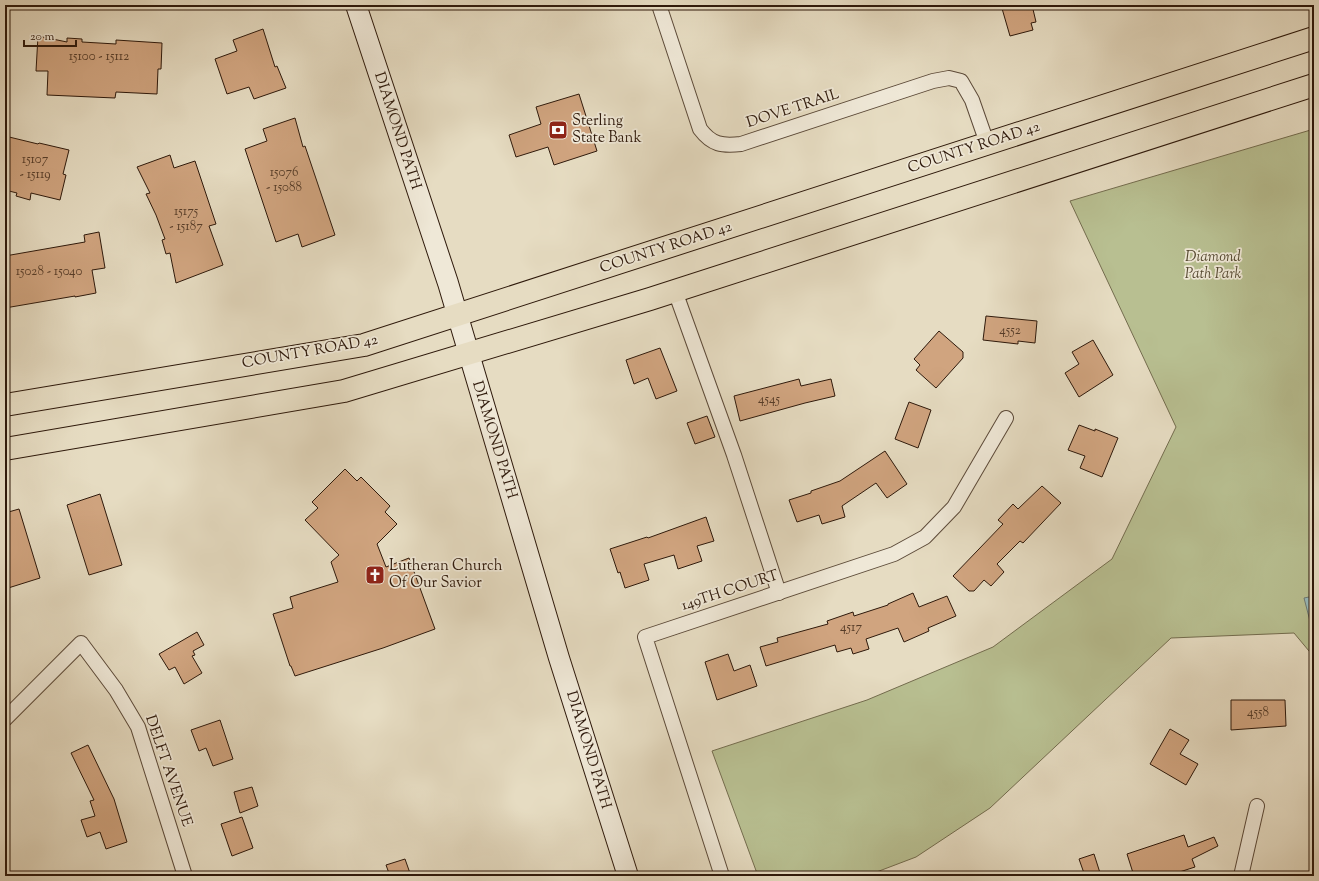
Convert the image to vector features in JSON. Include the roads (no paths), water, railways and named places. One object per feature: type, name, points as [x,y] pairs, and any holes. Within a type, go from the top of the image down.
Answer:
[{"type":"highway","name":"COUNTY ROAD 42","points":[[5,405],[364,345],[1314,38]]},
{"type":"highway","points":[[5,449],[344,391],[675,291],[1314,85]]},
{"type":"street","name":"DIAMOND PATH","points":[[356,5],[448,283],[559,658],[628,876]]},
{"type":"street","name":"DOVE TRAIL","points":[[659,5],[700,129],[706,137],[715,143],[726,146],[741,144],[933,81],[949,78],[961,81],[972,100],[987,143]]},
{"type":"street","points":[[675,291],[734,455],[778,593]]},
{"type":"street","name":"149TH COURT","points":[[722,876],[645,637],[894,554],[925,537],[954,507],[1006,418]]},
{"type":"street","name":"DELFT AVENUE","points":[[5,719],[80,643],[116,690],[138,727],[185,876]]},
{"type":"street","points":[[1241,876],[1257,806]]},
{"type":"water","points":[[1314,596],[1314,624],[1310,621],[1304,598]]},
{"type":"place","name":"Sterling State Bank","points":[[558,130]]},
{"type":"place","name":"Lutheran Church Of Our Savior","points":[[375,575]]},
{"type":"park label","name":"Diamond Path Park","points":[[1213,266]]}]
